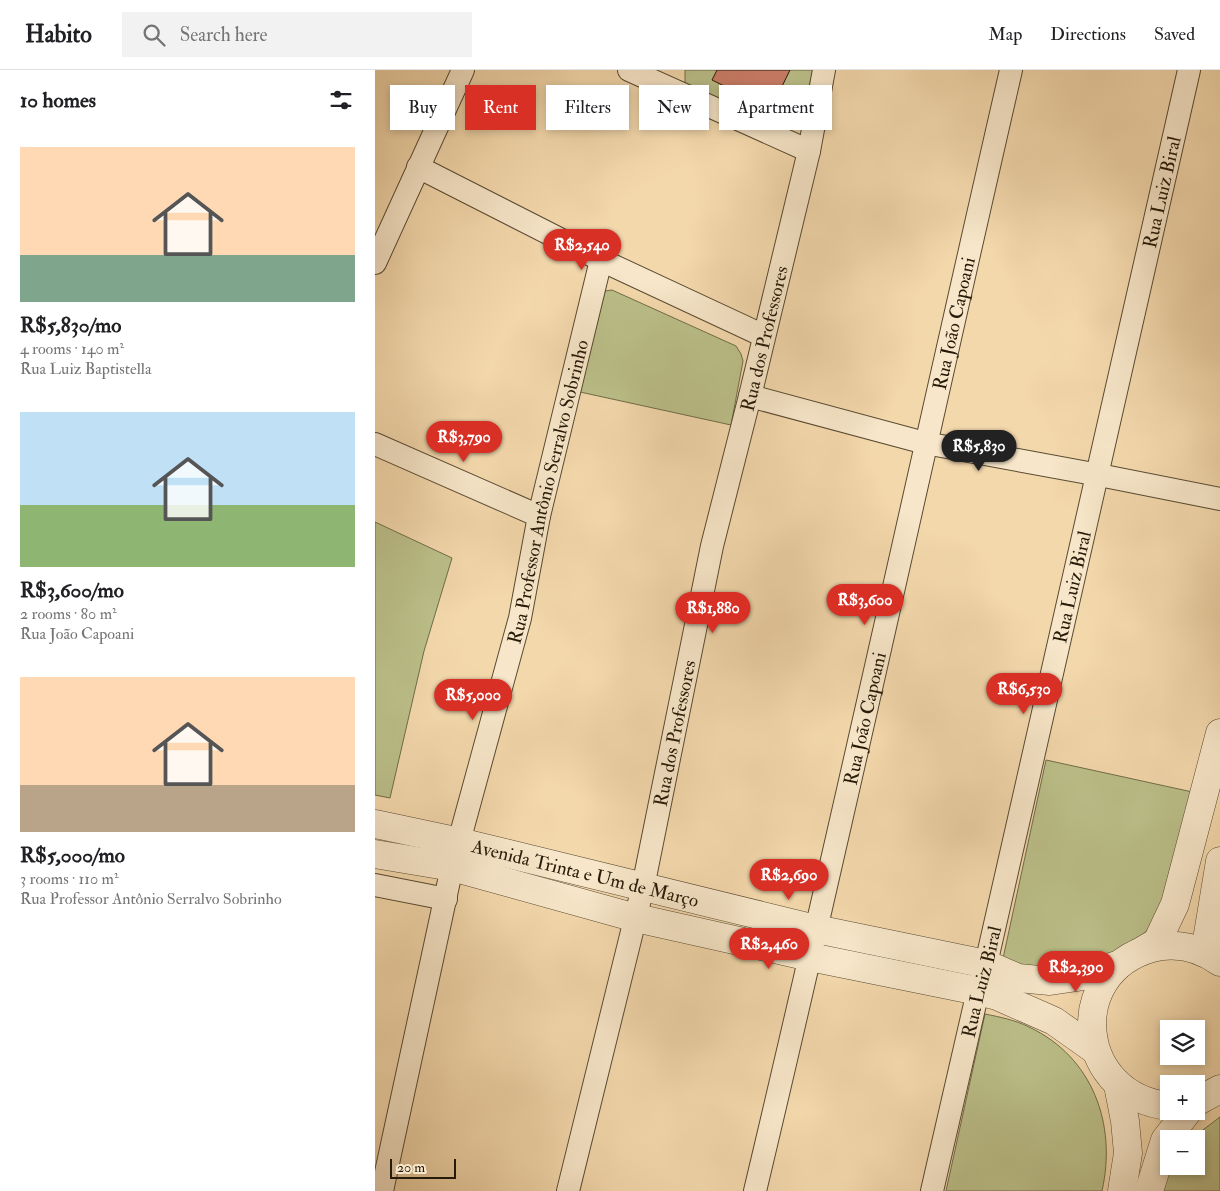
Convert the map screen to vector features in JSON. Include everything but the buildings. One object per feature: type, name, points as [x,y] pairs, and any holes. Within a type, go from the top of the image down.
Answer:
[{"type":"street","points":[[375,262],[463,70]]},
{"type":"street","points":[[629,70],[657,76],[809,151]]},
{"type":"street","name":"Rua dos Professores","points":[[568,1191],[636,918],[712,546],[809,151],[825,70]]},
{"type":"street","name":"Rua João Capoani","points":[[755,1191],[810,958],[925,443],[1011,70]]},
{"type":"street","name":"Rua Luiz Biral","points":[[932,1191],[978,991],[987,964],[1189,70]]},
{"type":"street","points":[[418,167],[601,260],[764,336]]},
{"type":"street","name":"Rua Professor Antônio Serralvo Sobrinho","points":[[382,1191],[445,900],[521,618],[539,516],[601,260]]},
{"type":"street","points":[[750,396],[925,443],[1220,499]]},
{"type":"street","points":[[375,444],[539,516]]},
{"type":"street","points":[[1160,1104],[1141,1100],[1118,1085],[1104,1069],[1095,1050],[1091,1026],[1095,1003],[1105,982],[1129,958],[1157,942],[1175,904],[1220,733]]},
{"type":"street","points":[[375,824],[456,854]]},
{"type":"street","points":[[375,854],[456,854]]},
{"type":"street","name":"Avenida Trinta e Um de Março","points":[[456,854],[643,887],[816,929],[987,964],[1018,978],[1050,981],[1084,976],[1129,958]]},
{"type":"street","name":"Avenida Trinta e Um de Março","points":[[456,854],[636,918],[810,958],[997,996],[1054,1022],[1095,1050]]},
{"type":"street","points":[[1129,958],[1161,946],[1184,946],[1213,957],[1220,861]]},
{"type":"street","points":[[375,886],[445,900]]},
{"type":"street","points":[[1118,1085],[1125,1121],[1128,1153],[1122,1191]]},
{"type":"street","points":[[1205,1098],[1220,1090]]},
{"type":"street","points":[[1149,1191],[1165,1140],[1181,1120]]},
{"type":"green space","points":[[685,70],[813,70],[810,85],[719,85],[719,98],[709,94],[709,85],[689,85],[685,83]]},
{"type":"green space","points":[[612,290],[736,346],[743,361],[731,425],[580,392],[605,291]]},
{"type":"green space","points":[[375,522],[452,558],[424,651],[390,798],[375,795]]},
{"type":"green space","points":[[1046,760],[1197,793],[1173,888],[1153,924],[1139,939],[1122,952],[1063,972],[1002,963]]},
{"type":"green space","points":[[985,1014],[1018,1022],[1051,1040],[1070,1056],[1084,1075],[1095,1096],[1102,1118],[1106,1142],[1106,1166],[1102,1191],[946,1191]]},
{"type":"green space","points":[[1220,1117],[1220,1191],[1158,1191],[1165,1175],[1205,1175],[1205,1130],[1203,1130]]}]
